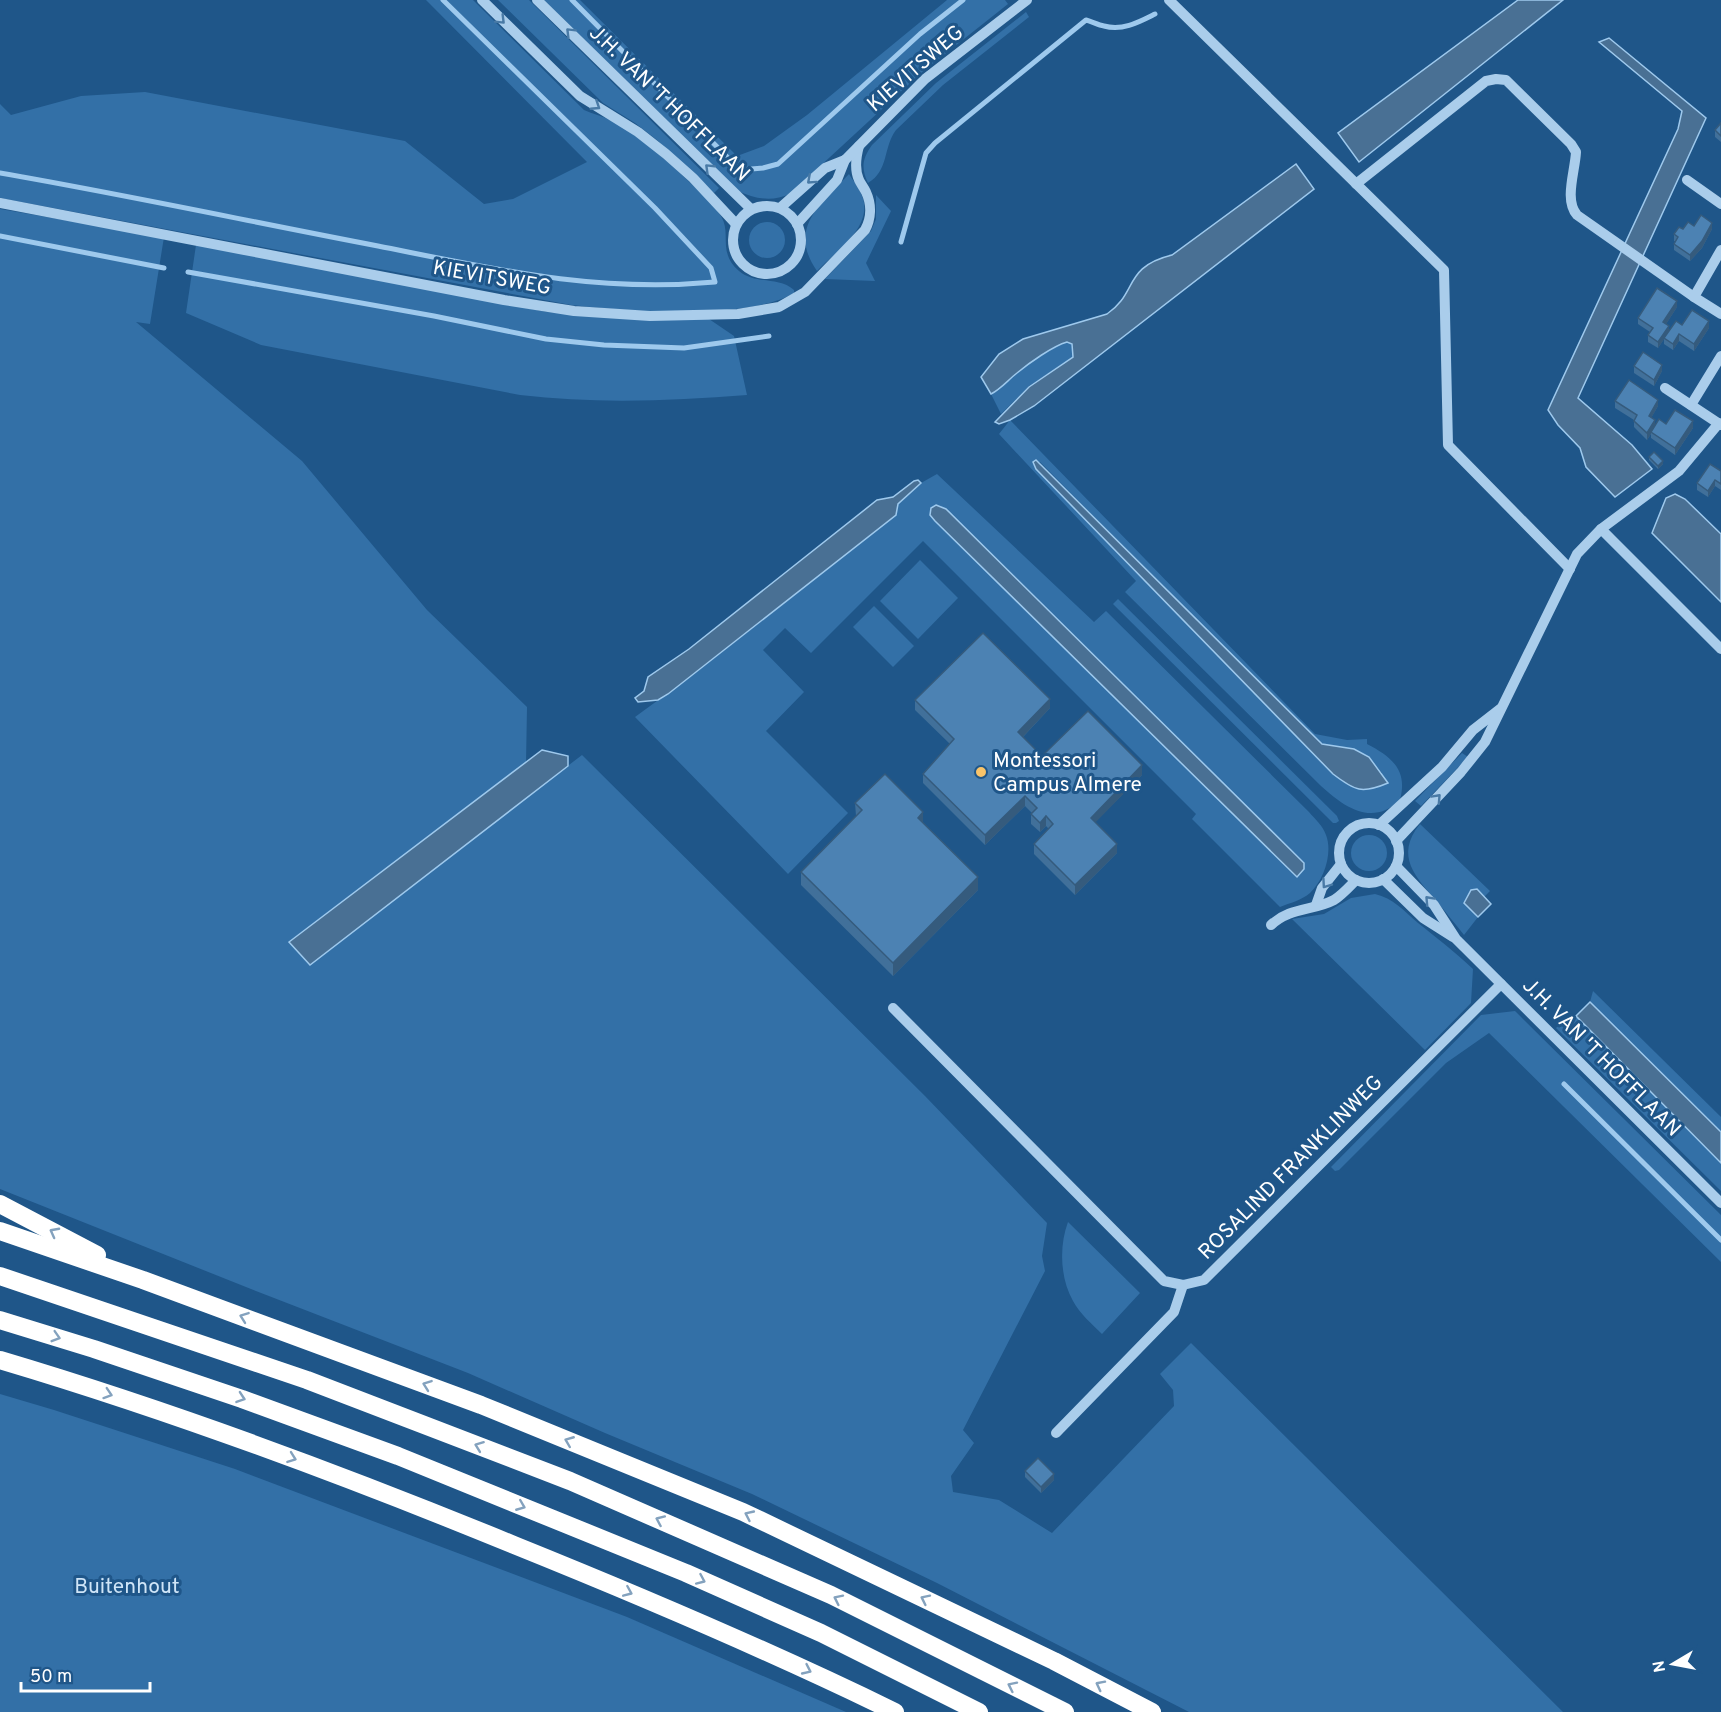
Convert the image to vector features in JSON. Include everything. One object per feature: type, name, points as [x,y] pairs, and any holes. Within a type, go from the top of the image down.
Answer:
[{"type":"highway","points":[[0,1204],[142,1280]]},
{"type":"highway","points":[[0,1231],[142,1280],[482,1405],[743,1512],[1043,1656],[1152,1712]]},
{"type":"highway","points":[[0,1276],[307,1380],[570,1481],[831,1595],[1065,1712]]},
{"type":"highway","points":[[0,1320],[231,1395],[398,1456],[686,1573],[821,1633],[979,1712]]},
{"type":"highway","points":[[0,1362],[32,1369],[227,1434],[402,1499],[716,1629],[895,1712]]},
{"type":"street","name":"J.H. VAN 'T HOFFLAAN","points":[[482,0],[580,96],[638,132],[666,154],[693,178],[736,224]]},
{"type":"street","name":"J.H. VAN 'T HOFFLAAN","points":[[537,0],[751,209]]},
{"type":"street","name":"KIEVITSWEG","points":[[780,208],[825,168],[845,160],[925,80],[1027,0]]},
{"type":"street","points":[[1169,0],[1444,270],[1448,445],[1570,568]]},
{"type":"street","points":[[1356,184],[1486,81],[1506,80],[1571,144],[1576,152],[1569,201],[1577,215],[1721,314]]},
{"type":"street","name":"KIEVITSWEG","points":[[0,203],[504,300],[574,311],[650,316],[738,314],[779,307],[793,300],[805,292],[865,230],[869,221],[869,204],[867,194],[856,172],[855,164],[859,146]]},
{"type":"street","name":"KIEVITSWEG","points":[[797,224],[837,180],[845,160]]},
{"type":"street","points":[[1687,180],[1721,204]]},
{"type":"street","points":[[766,205],[780,208],[790,214],[797,224],[801,236],[797,256],[787,268],[767,274],[752,271],[739,261],[732,239],[736,224],[742,215],[751,209],[766,205]]},
{"type":"street","points":[[1694,297],[1721,250]]},
{"type":"street","points":[[1691,405],[1721,356]]},
{"type":"street","points":[[1396,841],[1461,772],[1485,742],[1577,554],[1601,529],[1679,471],[1720,424],[1665,387]]},
{"type":"street","points":[[1601,529],[1721,648]]},
{"type":"street","points":[[1379,825],[1442,767],[1473,730],[1503,706]]},
{"type":"street","points":[[1368,823],[1379,825],[1392,834],[1396,841],[1398,858],[1396,866],[1383,879],[1370,883],[1356,880],[1345,871],[1341,864],[1339,847],[1346,833],[1357,825],[1368,823]]},
{"type":"street","points":[[1316,905],[1322,888],[1341,864]]},
{"type":"street","name":"J.H. VAN 'T HOFFLAAN","points":[[1396,866],[1434,905],[1456,939],[1721,1203]]},
{"type":"street","name":"J.H. VAN 'T HOFFLAAN","points":[[1383,879],[1423,918],[1456,939]]},
{"type":"street","points":[[1271,925],[1280,916],[1336,899],[1356,880]]},
{"type":"street","name":"ROSALIND FRANKLINWEG","points":[[1183,1285],[1204,1280],[1501,984]]},
{"type":"street","points":[[893,1008],[1164,1281],[1183,1285],[1174,1312],[1056,1433]]},
{"type":"green space","points":[[426,0],[473,0],[584,110],[610,120],[634,135],[668,162],[708,200],[724,223],[728,257],[739,271],[753,278],[781,283],[794,290],[794,293],[773,302],[717,311],[622,310],[571,305],[0,198],[0,104],[11,115],[81,96],[145,92],[405,141],[484,204],[513,199],[587,162]]},
{"type":"green space","points":[[498,0],[529,0],[719,188],[714,193],[657,140],[603,103]]},
{"type":"green space","points":[[544,0],[580,0],[737,156],[764,146],[807,115],[947,0],[1005,0],[1008,4],[921,73],[790,194],[770,199],[757,198],[738,191]]},
{"type":"green space","points":[[1026,12],[1029,17],[943,85],[896,130],[883,165],[875,178],[868,183],[864,173],[864,164],[872,145],[936,83]]},
{"type":"green space","points":[[849,174],[864,203],[861,223],[848,241],[817,271],[805,242],[807,229],[819,207]]},
{"type":"green space","points":[[876,195],[891,211],[866,263],[875,281],[825,279],[871,231],[876,219]]},
{"type":"green space","points":[[0,209],[164,237],[150,324],[136,322],[302,461],[427,610],[527,707],[526,763],[289,943],[309,964],[582,755],[925,1096],[1047,1223],[1042,1256],[1045,1271],[963,1430],[974,1443],[951,1476],[953,1492],[999,1500],[1052,1533],[1174,1406],[1173,1390],[1160,1374],[1191,1343],[1563,1712],[1189,1712],[937,1583],[752,1494],[468,1373],[0,1189]]},
{"type":"green space","points":[[767,222],[779,228],[785,240],[779,252],[767,258],[755,252],[749,240],[755,228]]},
{"type":"green space","points":[[196,245],[547,312],[709,319],[734,336],[747,395],[633,401],[548,398],[520,395],[261,345],[186,313]]},
{"type":"green space","points":[[1067,342],[1072,344],[1073,357],[1029,386],[1001,414],[991,394],[999,390],[1018,371],[1059,344]]},
{"type":"green space","points":[[1010,420],[1315,734],[1347,740],[1367,739],[1367,744],[1391,760],[1402,780],[1400,800],[1390,808],[1369,813],[1349,807],[1321,786],[1125,592],[1136,581],[999,434]],"holes":[[[1040,462],[1241,666],[1322,744],[1354,749],[1369,757],[1382,773],[1333,774],[1034,465]]]},
{"type":"green space","points":[[937,474],[1094,622],[1106,611],[1309,812],[1325,832],[1328,842],[1326,866],[1310,893],[1280,907],[1192,819],[1196,814],[923,541],[811,653],[785,628],[763,650],[804,692],[766,731],[848,813],[788,874],[635,717],[698,671],[896,515],[898,504],[921,483]],"holes":[[[936,505],[941,506],[942,527],[935,521],[931,508]]]},
{"type":"green space","points":[[920,560],[958,598],[918,639],[880,601]]},
{"type":"green space","points":[[1118,599],[1337,816],[1339,821],[1333,823],[1113,604]]},
{"type":"green space","points":[[874,606],[914,646],[893,667],[853,627]]},
{"type":"green space","points":[[1462,753],[1468,757],[1421,806],[1415,801]]},
{"type":"green space","points":[[1420,824],[1490,891],[1484,897],[1477,890],[1471,891],[1464,903],[1478,917],[1464,935],[1422,884],[1411,866],[1408,856],[1409,846]]},
{"type":"green space","points":[[1369,835],[1382,840],[1387,853],[1382,866],[1369,871],[1356,866],[1351,853],[1356,840]]},
{"type":"green space","points":[[1375,894],[1398,906],[1473,969],[1471,1003],[1425,1050],[1292,919],[1324,914],[1351,898]]},
{"type":"green space","points":[[1593,991],[1721,1117],[1721,1132],[1590,1002]]},
{"type":"green space","points":[[1515,1011],[1721,1215],[1721,1262],[1489,1033],[1446,1063],[1339,1170],[1335,1171],[1331,1167],[1481,1015]]},
{"type":"green space","points":[[1576,1016],[1721,1163],[1721,1191],[1556,1028],[1566,1019]]},
{"type":"green space","points":[[1068,1222],[1140,1293],[1102,1334],[1076,1306],[1065,1282],[1062,1251]]},
{"type":"green space","name":"Buitenhout","points":[[0,1394],[235,1469],[627,1617],[846,1712],[0,1712]]},
{"type":"shaded area","points":[[1518,0],[1563,0],[1359,162],[1338,133]]},
{"type":"shaded area","points":[[1609,38],[1706,118],[1578,398],[1632,445],[1652,469],[1615,497],[1586,467],[1580,448],[1558,425],[1548,410],[1678,129],[1682,111],[1599,42]]},
{"type":"shaded area","points":[[1296,164],[1314,189],[1034,406],[1010,420],[999,424],[995,422],[1029,387],[1073,357],[1072,344],[1067,342],[1061,344],[1034,360],[991,394],[981,377],[999,354],[1023,339],[1107,314],[1117,306],[1138,273],[1146,266],[1172,255]]},
{"type":"shaded area","points":[[1036,460],[1322,744],[1354,749],[1369,757],[1388,783],[1372,789],[1359,789],[1333,774],[1036,469],[1033,462]]},
{"type":"shaded area","points":[[918,480],[921,483],[898,504],[896,515],[668,694],[658,700],[638,702],[635,698],[644,691],[648,677],[689,649],[877,500],[893,497]]},
{"type":"shaded area","points":[[1675,494],[1685,499],[1721,534],[1721,602],[1652,533],[1666,498]]},
{"type":"shaded area","points":[[936,505],[946,509],[1304,863],[1304,869],[1297,877],[935,521],[930,515],[931,508]]},
{"type":"shaded area","points":[[542,750],[568,756],[568,766],[310,965],[289,942]]},
{"type":"shaded area","points":[[1477,889],[1491,904],[1478,917],[1464,903],[1471,890]]},
{"type":"shaded area","points":[[1590,1002],[1721,1132],[1721,1163],[1576,1016]]},
{"type":"building","points":[[1721,123],[1721,136],[1715,130]]},
{"type":"building","points":[[1701,215],[1712,223],[1702,241],[1690,255],[1674,244],[1678,237],[1674,234],[1679,227],[1683,229],[1688,222],[1694,226]]},
{"type":"building","points":[[1657,288],[1677,301],[1663,322],[1669,326],[1658,342],[1648,335],[1653,328],[1638,318]]},
{"type":"building","points":[[1692,310],[1709,321],[1694,344],[1679,334],[1673,344],[1664,338],[1676,321],[1682,325]]},
{"type":"building","points":[[1643,352],[1662,365],[1654,380],[1634,366]]},
{"type":"building","points":[[1629,380],[1658,400],[1649,416],[1655,420],[1647,433],[1634,421],[1637,415],[1615,401]]},
{"type":"building","points":[[1675,410],[1693,421],[1675,448],[1651,432],[1659,419],[1666,424]]},
{"type":"building","points":[[1654,452],[1663,461],[1658,466],[1649,457]]},
{"type":"building","points":[[1710,464],[1721,471],[1721,484],[1715,480],[1708,491],[1697,483]]},
{"type":"building","points":[[983,633],[1050,699],[1018,732],[1042,756],[1088,711],[1142,765],[1091,818],[1117,844],[1075,885],[1034,844],[1053,824],[1046,816],[1040,823],[1031,814],[1037,808],[1025,796],[985,835],[923,774],[954,739],[915,700]]},
{"type":"building","points":[[885,774],[923,812],[918,818],[978,877],[893,963],[801,872],[862,810],[855,803]]},
{"type":"building","points":[[1038,1458],[1054,1474],[1041,1487],[1025,1471]]},
{"type":"waterway","points":[[0,173],[545,277],[628,284],[671,285],[715,282],[711,268],[655,208],[443,0]]},
{"type":"waterway","points":[[572,0],[740,170],[778,164],[920,34],[963,0]]},
{"type":"waterway","points":[[901,242],[926,153],[935,143],[1086,20],[1102,26],[1118,27],[1131,25],[1155,14]]},
{"type":"waterway","points":[[0,236],[164,268]]},
{"type":"waterway","points":[[188,272],[434,316],[546,339],[604,345],[684,348],[769,336]]},
{"type":"waterway","points":[[1564,1084],[1721,1240]]},
{"type":"place","name":"Montessori Campus Almere","points":[[981,772]]}]
